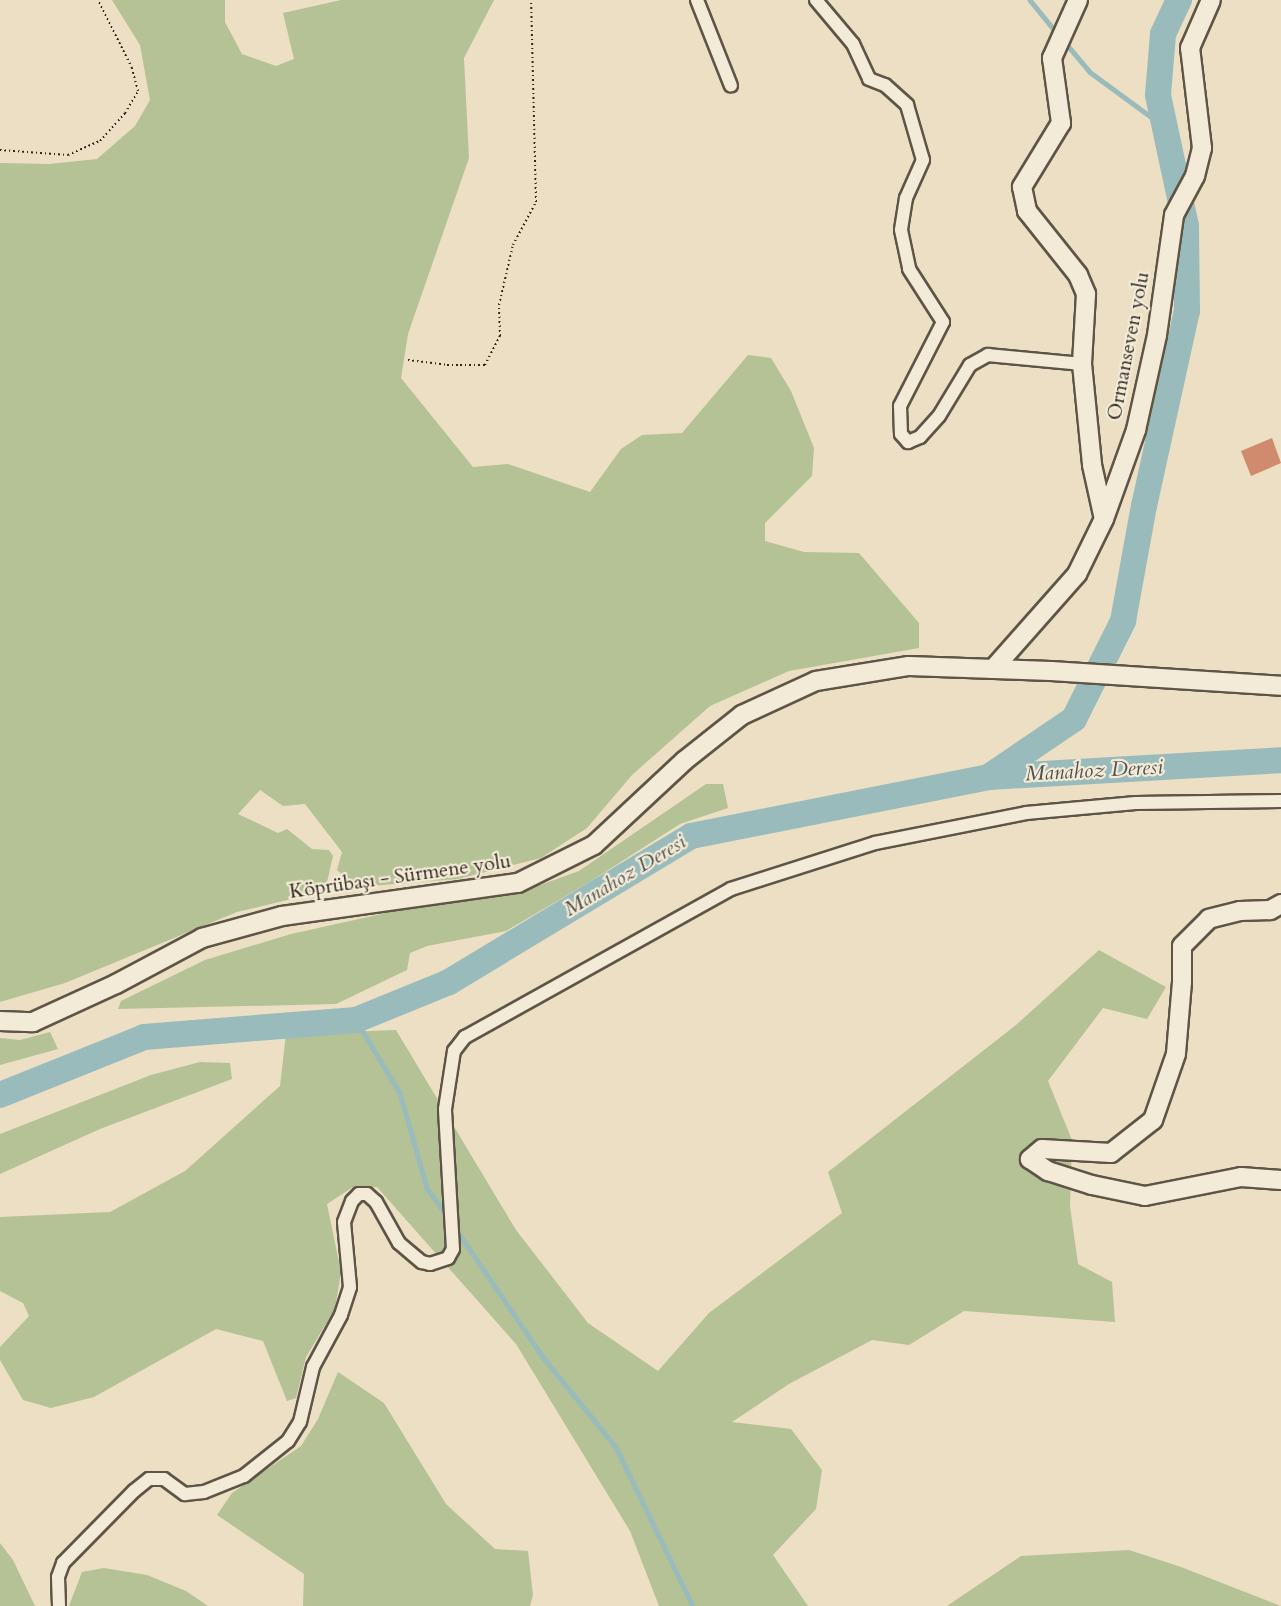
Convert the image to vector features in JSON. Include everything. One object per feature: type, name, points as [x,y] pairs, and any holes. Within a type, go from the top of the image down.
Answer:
[{"type":"main road","points":[[1078,0],[1052,58],[1061,123],[1022,187],[1027,212],[1078,275],[1086,294],[1082,364],[1092,465],[1104,519]]},
{"type":"main road","name":"Ormanseven yolu","points":[[993,669],[1077,574],[1104,519],[1136,430],[1157,335],[1174,215],[1194,176],[1202,148],[1190,48],[1211,0]]},
{"type":"main road","name":"Köprübaşı - Sürmene yolu","points":[[0,1021],[33,1022],[116,984],[202,938],[282,916],[518,883],[594,845],[684,761],[742,715],[816,681],[909,666],[1051,671],[1281,686]]},
{"type":"main road","points":[[1281,903],[1270,910],[1240,911],[1209,919],[1182,946],[1182,982],[1176,1054],[1153,1120],[1111,1153],[1042,1149],[1030,1159],[1048,1171],[1092,1185],[1145,1196],[1241,1177],[1281,1180]]},
{"type":"street","points":[[697,0],[731,86]]},
{"type":"street","points":[[816,0],[853,44],[869,79],[885,85],[907,105],[923,160],[906,198],[902,230],[909,269],[943,322],[900,406],[901,434],[908,442],[920,436],[939,416],[970,365],[988,355],[1082,364]]},
{"type":"street","points":[[59,1606],[58,1577],[63,1563],[134,1491],[149,1479],[164,1479],[185,1494],[204,1492],[244,1476],[288,1441],[300,1422],[313,1367],[341,1315],[350,1287],[344,1222],[352,1201],[359,1194],[368,1194],[376,1202],[399,1243],[422,1262],[430,1264],[448,1258],[453,1249],[445,1109],[454,1051],[465,1036],[731,889],[875,843],[1026,813],[1136,803],[1281,801]]},
{"type":"path","points":[[0,150],[68,155],[100,141],[125,114],[138,91],[132,68],[98,0]]},
{"type":"path","points":[[408,360],[447,365],[484,365],[500,336],[500,305],[513,245],[536,201],[531,0]]},
{"type":"green space","points":[[112,0],[225,0],[225,22],[242,54],[276,66],[294,59],[283,13],[341,0],[494,0],[464,58],[469,158],[408,334],[401,378],[473,467],[508,464],[590,492],[621,449],[642,435],[682,433],[748,355],[771,358],[791,391],[814,448],[812,476],[765,523],[765,541],[804,552],[859,553],[919,623],[919,648],[789,671],[710,706],[632,775],[587,828],[541,858],[458,879],[357,887],[337,870],[342,852],[305,804],[283,806],[260,790],[238,814],[278,833],[287,829],[312,849],[329,850],[333,856],[325,891],[237,912],[65,983],[0,1002],[0,163],[49,164],[97,159],[135,126],[150,100],[140,45]]},
{"type":"green space","points":[[706,784],[723,784],[728,808],[680,824],[588,883],[506,931],[427,946],[410,953],[407,970],[336,1004],[118,1009],[121,1001],[205,960],[291,934],[395,911],[521,892],[579,871]]},
{"type":"green space","points":[[1099,950],[1166,987],[1147,1019],[1103,1008],[1048,1081],[1072,1140],[1070,1206],[1078,1264],[1112,1282],[1115,1322],[964,1311],[909,1345],[872,1340],[789,1384],[732,1422],[791,1429],[822,1470],[816,1509],[773,1555],[808,1606],[659,1606],[630,1531],[516,1344],[377,1187],[353,1187],[327,1204],[341,1272],[335,1309],[306,1357],[296,1398],[287,1401],[263,1341],[216,1329],[94,1397],[51,1408],[23,1400],[0,1360],[0,1347],[29,1316],[23,1303],[0,1291],[0,1217],[110,1212],[185,1171],[280,1086],[286,1034],[396,1030],[516,1230],[588,1323],[658,1371],[709,1313],[842,1213],[828,1172],[1016,1025]]},
{"type":"green space","points":[[50,1032],[58,1049],[0,1065],[0,1038],[20,1040]]},
{"type":"green space","points":[[200,1062],[230,1063],[232,1079],[100,1129],[0,1174],[0,1134],[151,1075]]},
{"type":"green space","points":[[338,1372],[384,1403],[446,1504],[495,1549],[528,1551],[533,1595],[530,1606],[303,1606],[304,1574],[217,1515],[232,1493],[301,1446],[318,1419]]},
{"type":"green space","points":[[0,1543],[13,1560],[35,1606],[0,1606]]},
{"type":"green space","points":[[1129,1550],[1181,1567],[1281,1606],[947,1606],[1021,1556]]},
{"type":"green space","points":[[104,1568],[147,1575],[186,1591],[208,1606],[69,1606],[82,1572]]},
{"type":"building","points":[[1272,438],[1281,463],[1251,476],[1241,451]]},
{"type":"waterway","points":[[1030,0],[1057,33]]},
{"type":"waterway","points":[[990,776],[1074,719],[1123,621],[1144,506],[1187,311],[1186,226],[1158,95],[1163,34],[1179,0]]},
{"type":"waterway","points":[[1064,41],[1090,72],[1154,119]]},
{"type":"waterway","name":"Manahoz Deresi","points":[[0,1095],[144,1037],[356,1020],[449,982],[691,836],[989,777],[1281,760]]},
{"type":"waterway","points":[[356,1020],[400,1093],[427,1188],[448,1217]]},
{"type":"waterway","points":[[456,1229],[543,1357],[616,1447],[693,1606]]}]
